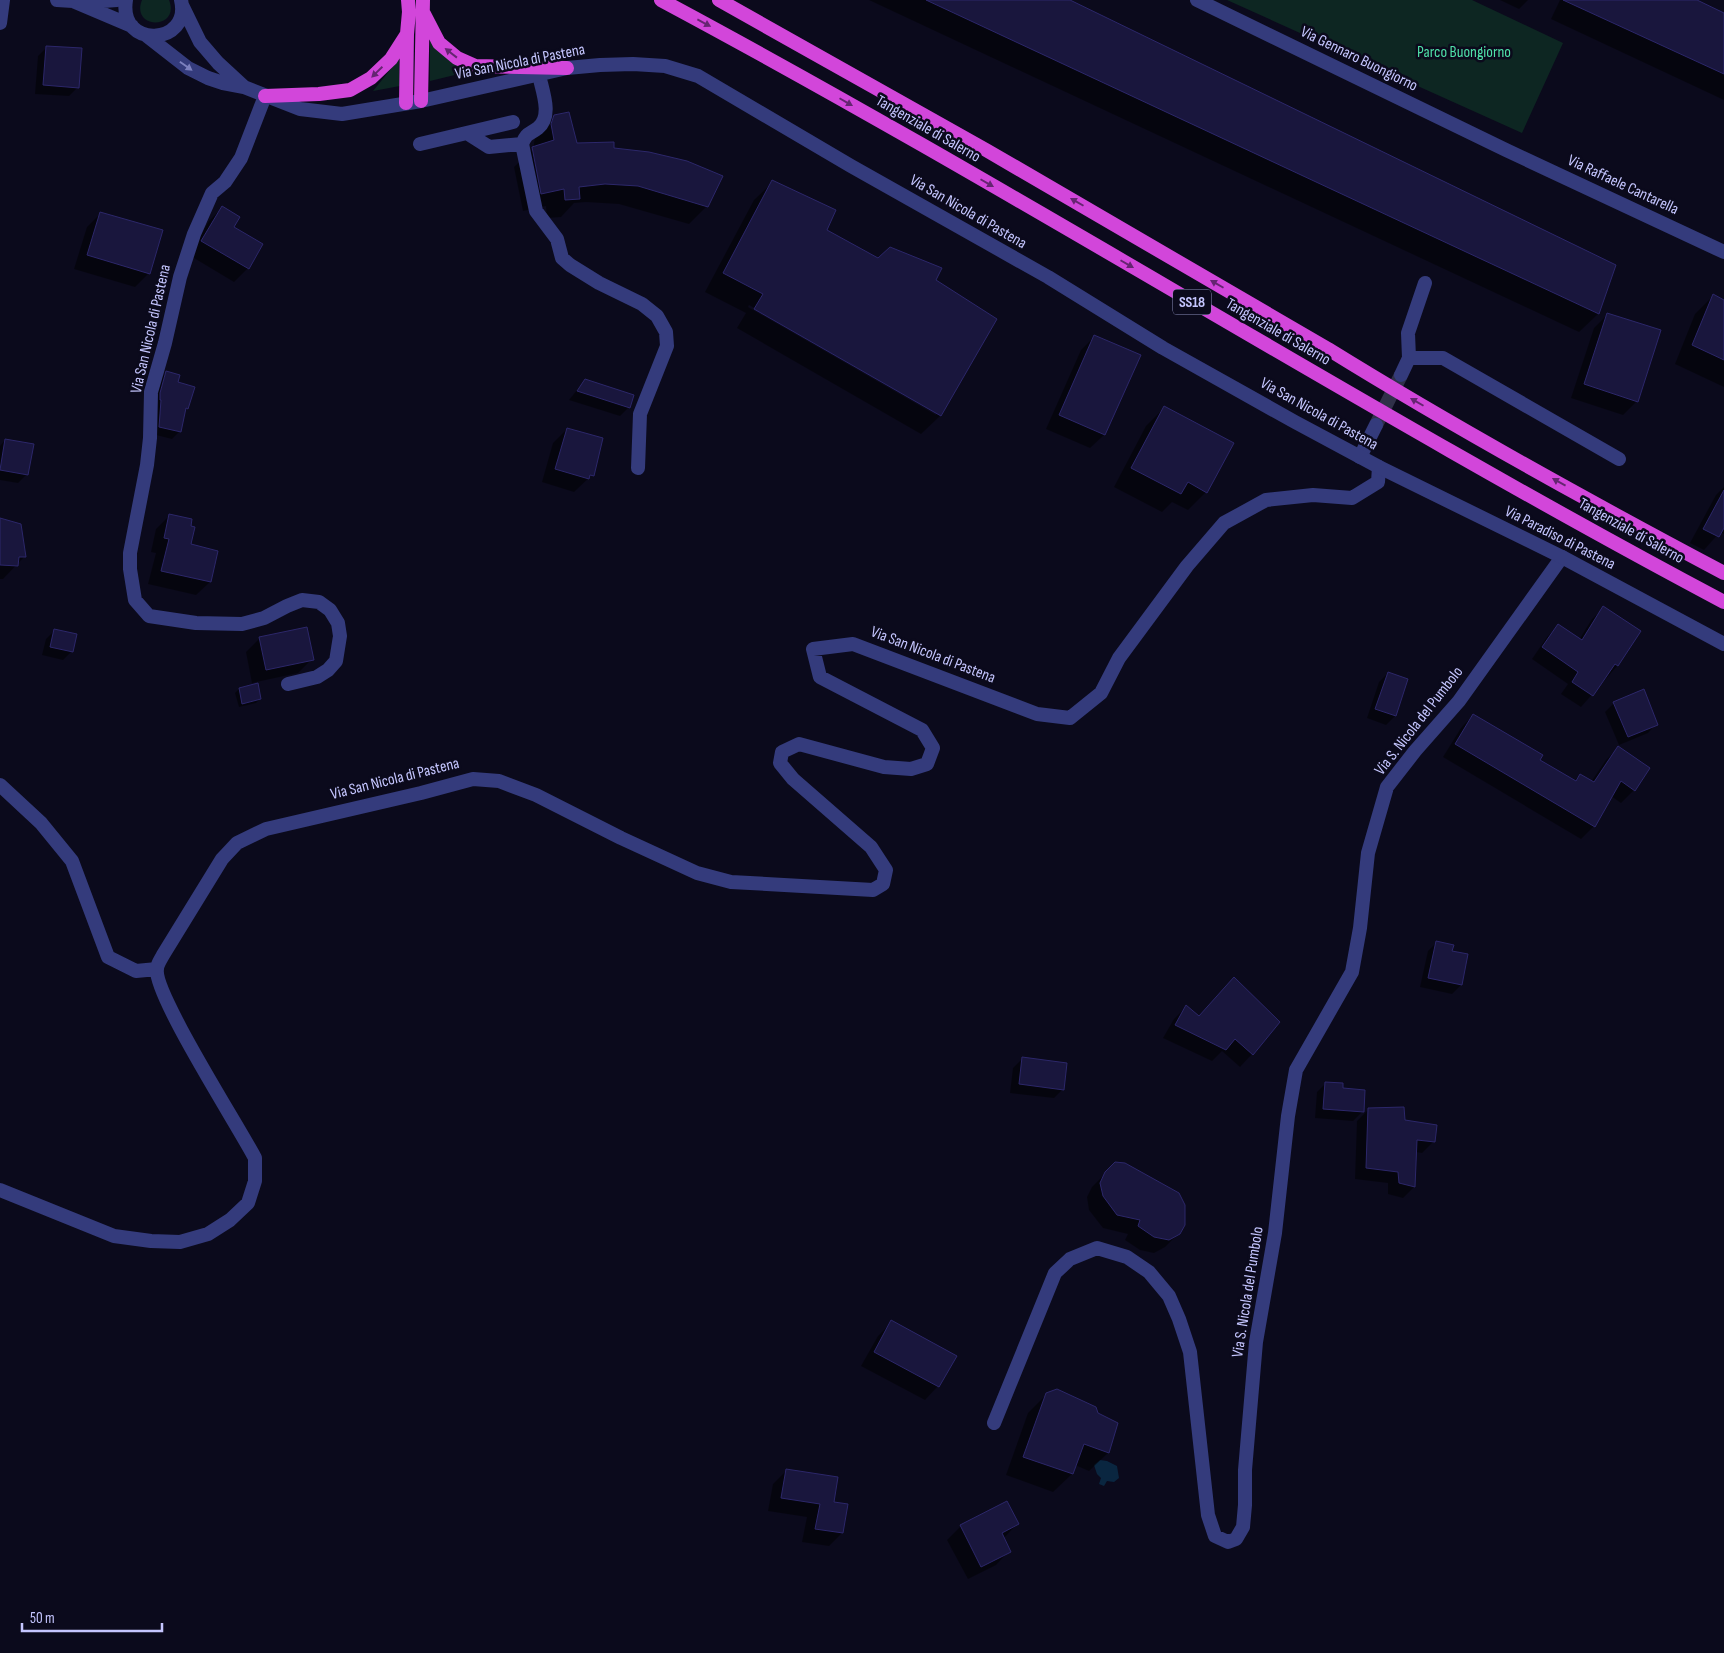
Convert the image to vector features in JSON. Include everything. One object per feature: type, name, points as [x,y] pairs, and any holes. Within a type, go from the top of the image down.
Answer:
[{"type":"highway","points":[[406,103],[408,0]]},
{"type":"highway","name":"Tangenziale di Salerno","points":[[661,0],[766,56],[1388,415],[1640,557],[1724,602]]},
{"type":"highway","name":"Tangenziale di Salerno","points":[[719,0],[1002,159],[1417,402],[1724,573]]},
{"type":"highway","points":[[423,7],[439,44],[457,58],[476,66],[496,68],[567,68]]},
{"type":"highway","points":[[421,101],[423,7]]},
{"type":"highway","points":[[265,96],[319,94],[350,90],[371,78],[391,59],[407,34]]},
{"type":"street","points":[[0,23],[3,0]]},
{"type":"street","points":[[56,0],[73,2],[117,0]]},
{"type":"street","points":[[126,0],[126,15],[132,26]]},
{"type":"street","name":"Via Gennaro Buongiorno","points":[[1197,0],[1506,150]]},
{"type":"street","name":"Via San Nicola di Pastena","points":[[73,2],[132,26],[188,68],[224,84],[244,88],[300,109],[342,114],[421,101],[567,68],[633,64],[666,66],[698,76],[851,166],[1048,277],[1163,348],[1379,467],[1378,482],[1352,498],[1313,495],[1266,500],[1224,523],[1187,566],[1119,658],[1101,692],[1070,718],[1037,714],[852,644],[813,649],[820,677],[922,730],[933,748],[927,764],[912,769],[884,767],[799,744],[782,752],[780,763],[793,779],[871,847],[886,870],[883,884],[873,890],[722,880],[697,873],[621,838],[536,795],[499,781],[473,779],[266,829],[237,843],[222,859],[162,955],[157,969]]},
{"type":"street","points":[[147,36],[163,35],[176,26],[182,12],[182,2]]},
{"type":"street","name":"Via San Nicola di Pastena","points":[[182,2],[200,42],[218,63],[244,88]]},
{"type":"street","points":[[539,75],[546,117],[539,127],[526,134],[522,144],[536,211],[557,239],[562,258],[599,283],[642,304],[657,316],[666,332],[667,346],[640,414],[638,468]]},
{"type":"street","name":"Via San Nicola di Pastena","points":[[265,96],[241,158],[225,182],[212,193],[194,234],[180,277],[167,334],[150,392],[150,438],[147,465],[130,554],[130,569],[135,600],[149,616],[196,623],[242,624],[264,618],[302,600],[319,602],[330,610],[338,622],[340,636],[336,661],[328,670],[317,677],[288,684]]},
{"type":"street","points":[[420,144],[512,122]]},
{"type":"street","points":[[467,133],[489,146],[522,144]]},
{"type":"street","name":"Via Raffaele Cantarella","points":[[1506,150],[1724,252]]},
{"type":"street","points":[[1401,375],[1409,358],[1408,333],[1425,283]]},
{"type":"street","points":[[1409,358],[1443,358],[1619,459]]},
{"type":"street","points":[[1360,457],[1376,425]]},
{"type":"street","name":"Via Paradiso di Pastena","points":[[1379,467],[1562,557],[1724,644]]},
{"type":"street","name":"Via S. Nicola del Pumbolo","points":[[994,1423],[1055,1273],[1070,1259],[1097,1248],[1127,1258],[1149,1272],[1169,1296],[1179,1318],[1190,1352],[1208,1515],[1215,1536],[1228,1542],[1236,1539],[1243,1527],[1246,1505],[1245,1470],[1256,1342],[1276,1233],[1288,1116],[1296,1070],[1352,972],[1360,928],[1368,854],[1387,787],[1415,751],[1459,701],[1562,557]]},
{"type":"street","points":[[0,784],[41,822],[72,861],[108,957],[136,970],[157,969],[159,983],[182,1030],[255,1158],[255,1181],[248,1203],[230,1220],[208,1234],[180,1242],[151,1241],[114,1236],[0,1190]]},
{"type":"green space","points":[[142,0],[169,0],[171,10],[168,17],[163,21],[148,21],[143,17],[140,10]]},
{"type":"green space","name":"Parco Buongiorno","points":[[1227,0],[1472,0],[1563,43],[1522,133]]},
{"type":"green space","points":[[430,41],[451,62],[467,72],[430,81]]},
{"type":"green space","points":[[399,59],[400,86],[373,91]]},
{"type":"water","points":[[1100,1460],[1117,1466],[1119,1478],[1114,1482],[1107,1481],[1104,1486],[1099,1484],[1101,1478],[1097,1474],[1094,1465]]},
{"type":"building","points":[[926,0],[1070,0],[1616,265],[1599,314]]},
{"type":"building","points":[[1563,0],[1697,0],[1724,13],[1724,74]]},
{"type":"building","points":[[46,46],[82,48],[79,88],[43,85]]},
{"type":"building","points":[[569,112],[577,143],[614,142],[614,148],[649,152],[687,161],[723,176],[708,207],[638,186],[605,184],[579,187],[580,199],[565,200],[564,189],[541,194],[532,147],[554,140],[551,124],[554,115]]},
{"type":"building","points":[[772,180],[836,210],[827,230],[878,258],[890,247],[942,268],[936,280],[997,319],[941,416],[754,309],[763,294],[723,273]]},
{"type":"building","points":[[222,206],[240,217],[234,227],[263,244],[249,269],[201,241]]},
{"type":"building","points":[[100,212],[163,230],[150,274],[87,255]]},
{"type":"building","points":[[1713,294],[1724,300],[1724,360],[1692,345]]},
{"type":"building","points":[[1607,313],[1661,330],[1638,402],[1584,384]]},
{"type":"building","points":[[1094,335],[1141,355],[1105,435],[1059,415]]},
{"type":"building","points":[[166,371],[180,375],[178,382],[195,387],[188,409],[186,408],[181,432],[159,427],[160,393]]},
{"type":"building","points":[[585,379],[634,395],[630,408],[577,391]]},
{"type":"building","points":[[1164,406],[1234,443],[1207,493],[1188,482],[1181,494],[1131,468]]},
{"type":"building","points":[[567,428],[603,438],[594,476],[590,475],[589,479],[555,469]]},
{"type":"building","points":[[5,439],[34,444],[28,475],[0,470]]},
{"type":"building","points":[[1724,490],[1724,528],[1719,537],[1703,529]]},
{"type":"building","points":[[169,514],[192,519],[191,526],[195,527],[191,544],[218,551],[211,582],[161,571],[169,539],[164,538]]},
{"type":"building","points":[[0,518],[21,524],[26,557],[19,557],[18,566],[0,565]]},
{"type":"building","points":[[1603,606],[1641,631],[1618,666],[1615,664],[1593,696],[1572,682],[1578,672],[1542,647],[1558,624],[1582,640]]},
{"type":"building","points":[[307,627],[314,660],[266,670],[259,637]]},
{"type":"building","points":[[54,629],[77,634],[73,652],[50,647]]},
{"type":"building","points":[[1388,672],[1408,679],[1396,716],[1375,709]]},
{"type":"building","points":[[258,683],[261,699],[242,704],[239,688]]},
{"type":"building","points":[[1644,689],[1658,725],[1628,737],[1613,702]]},
{"type":"building","points":[[1473,714],[1543,755],[1540,760],[1576,781],[1580,774],[1594,782],[1618,746],[1650,768],[1635,791],[1621,781],[1595,827],[1455,744]]},
{"type":"building","points":[[1436,941],[1454,945],[1452,951],[1468,954],[1462,985],[1428,978]]},
{"type":"building","points":[[1234,977],[1280,1022],[1253,1055],[1235,1039],[1226,1050],[1175,1025],[1186,1005],[1199,1016]]},
{"type":"building","points":[[1022,1057],[1067,1063],[1064,1090],[1019,1084]]},
{"type":"building","points":[[1325,1082],[1343,1083],[1343,1088],[1365,1090],[1364,1112],[1323,1109]]},
{"type":"building","points":[[1404,1107],[1405,1120],[1437,1125],[1435,1142],[1417,1140],[1415,1187],[1399,1183],[1398,1172],[1366,1168],[1368,1108]]},
{"type":"building","points":[[1115,1162],[1125,1163],[1179,1193],[1185,1205],[1185,1225],[1180,1234],[1169,1240],[1154,1237],[1138,1226],[1140,1220],[1117,1215],[1103,1196],[1100,1183],[1105,1172]]},
{"type":"building","points":[[891,1320],[957,1356],[939,1387],[874,1352]]},
{"type":"building","points":[[1057,1389],[1096,1407],[1098,1413],[1118,1423],[1109,1453],[1084,1444],[1073,1474],[1023,1457],[1046,1393]]},
{"type":"building","points":[[786,1469],[838,1477],[834,1502],[848,1504],[843,1533],[815,1529],[820,1504],[781,1498]]},
{"type":"building","points":[[1007,1501],[1019,1524],[1002,1533],[1011,1552],[981,1567],[960,1525]]},
{"type":"tunnel","points":[[1376,425],[1401,375]]}]
